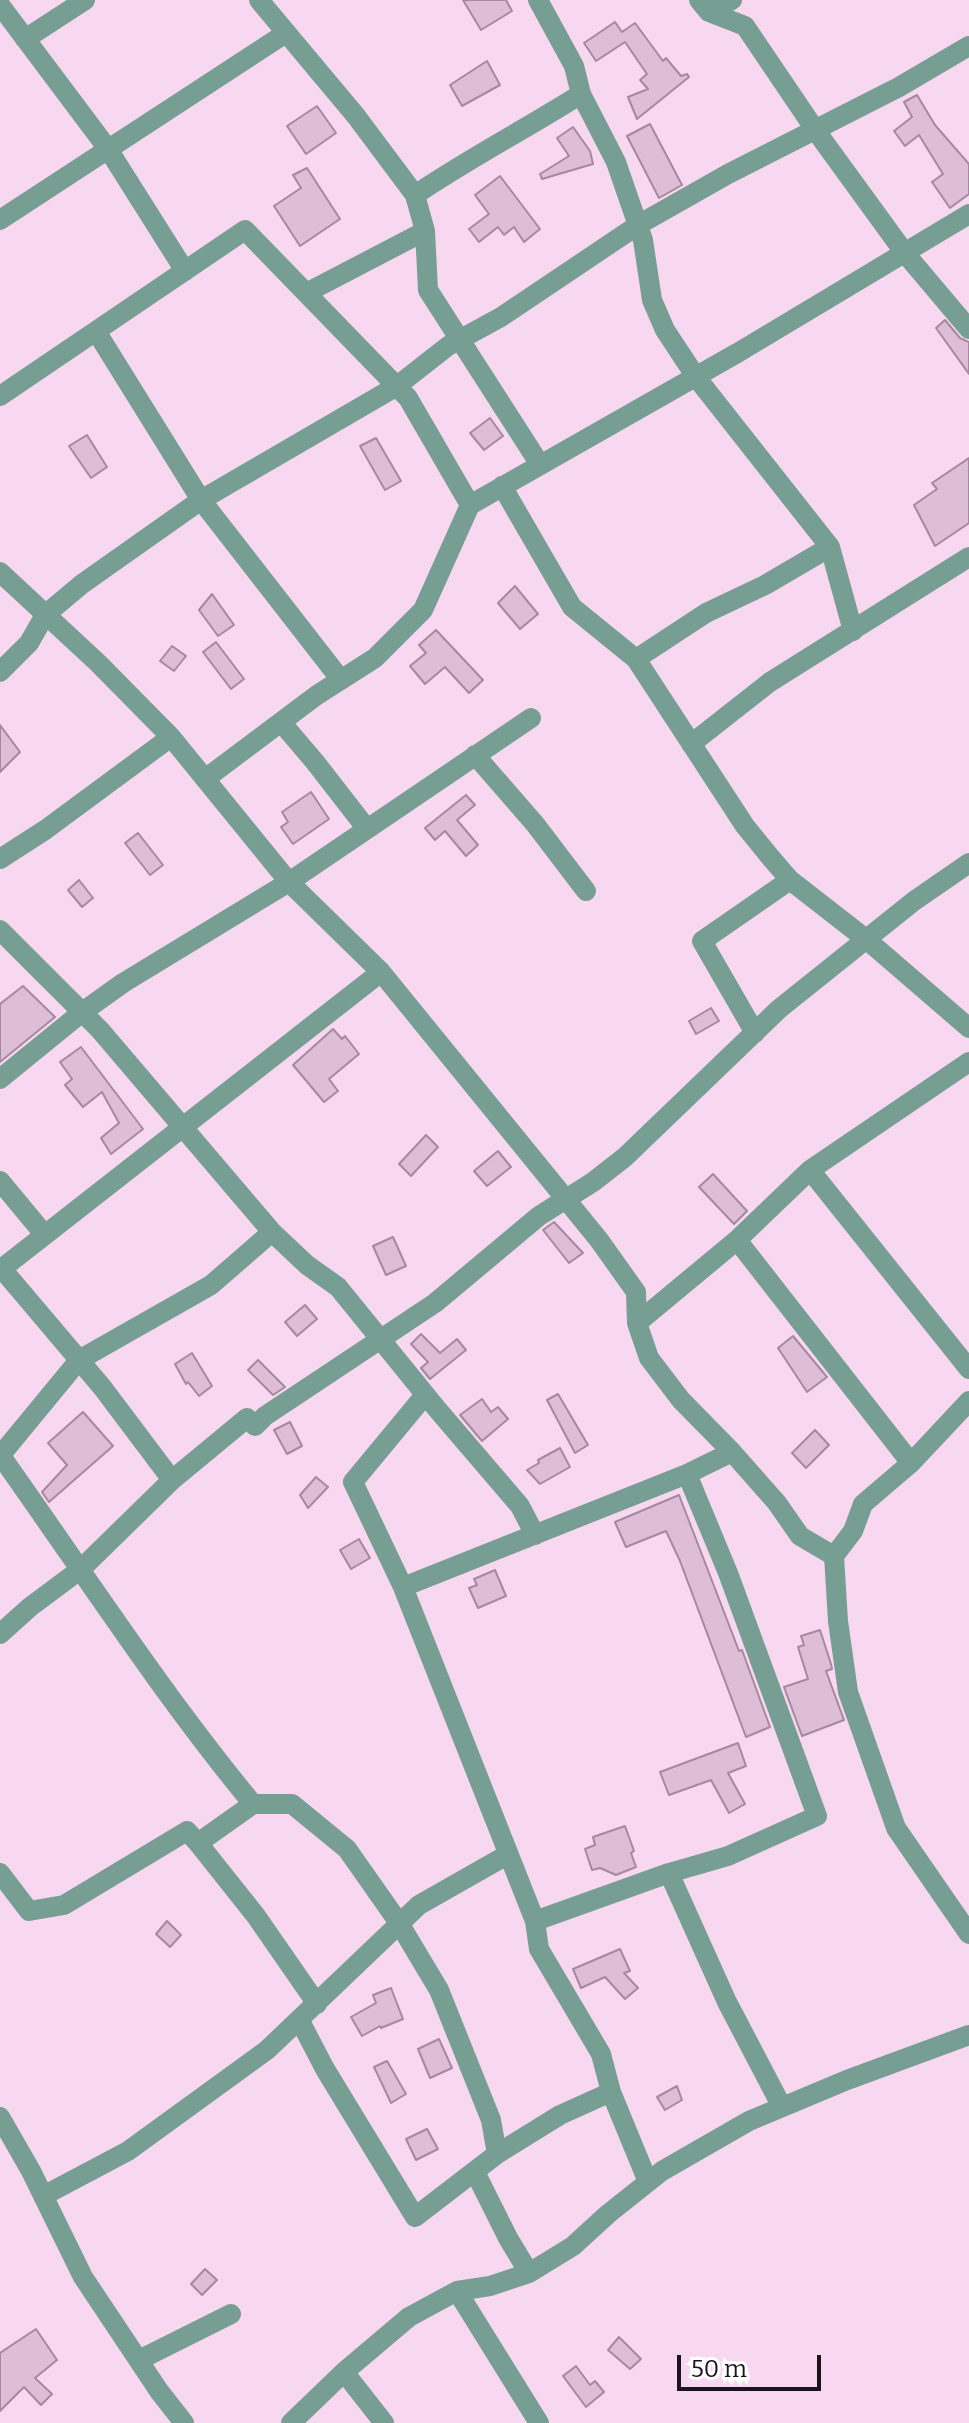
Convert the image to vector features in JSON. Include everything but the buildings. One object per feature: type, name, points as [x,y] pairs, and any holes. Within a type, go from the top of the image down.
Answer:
[{"type":"street","points":[[25,39],[85,0]]},
{"type":"street","points":[[259,0],[356,116],[415,195],[425,231],[428,290],[539,463]]},
{"type":"street","points":[[538,0],[574,66],[581,94],[616,162],[643,240],[652,300],[665,330],[696,377],[830,547],[853,631]]},
{"type":"street","points":[[704,6],[732,0]]},
{"type":"street","points":[[0,5],[108,149],[185,271]]},
{"type":"street","points":[[704,6],[745,26],[904,252],[969,329]]},
{"type":"street","points":[[0,220],[286,33]]},
{"type":"street","points":[[0,672],[29,643],[45,615],[82,584],[201,500],[397,386],[448,346],[462,341],[638,225],[969,46]]},
{"type":"street","points":[[415,195],[459,165],[524,130],[581,94]]},
{"type":"street","points":[[205,779],[375,658],[423,610],[470,505],[539,463],[696,377],[969,214]]},
{"type":"street","points":[[0,396],[245,230],[408,398],[470,505]]},
{"type":"street","points":[[306,293],[425,231]]},
{"type":"street","points":[[96,331],[201,500],[341,680]]},
{"type":"street","points":[[502,486],[572,607],[636,659],[745,826],[790,880],[867,940],[969,1028]]},
{"type":"street","points":[[636,659],[706,613],[765,585],[830,547]]},
{"type":"street","points":[[691,744],[770,682],[969,557]]},
{"type":"street","points":[[0,572],[98,663],[171,737],[289,882],[381,972],[599,1240],[636,1292],[637,1323],[649,1358],[681,1400],[777,1503],[800,1536],[834,1556]]},
{"type":"street","points":[[0,1079],[123,983],[289,882],[531,718]]},
{"type":"street","points":[[281,722],[367,829]]},
{"type":"street","points":[[0,859],[45,830],[171,737]]},
{"type":"street","points":[[475,755],[535,824],[586,891]]},
{"type":"street","points":[[0,1634],[81,1569],[172,1480],[247,1418],[255,1426],[265,1416],[435,1303],[481,1262],[625,1157],[779,1009],[914,901],[969,863]]},
{"type":"street","points":[[755,1033],[702,941],[790,880]]},
{"type":"street","points":[[0,930],[100,1030],[272,1232],[307,1265],[338,1287],[520,1506],[535,1535]]},
{"type":"street","points":[[172,1480],[79,1360],[1,1269],[381,972]]},
{"type":"street","points":[[637,1323],[737,1240],[810,1170],[969,1062]]},
{"type":"street","points":[[810,1170],[897,1275],[969,1369]]},
{"type":"street","points":[[0,1181],[44,1234]]},
{"type":"street","points":[[253,1804],[205,1745],[110,1615],[0,1456],[79,1360],[211,1285],[272,1232]]},
{"type":"street","points":[[737,1240],[911,1463]]},
{"type":"street","points":[[425,1395],[353,1482],[403,1587],[535,1921],[539,1949],[601,2054],[611,2092],[648,2182]]},
{"type":"street","points":[[969,1401],[911,1463],[863,1504],[853,1531],[834,1556],[838,1621],[848,1692],[896,1828],[969,1934]]},
{"type":"street","points":[[403,1587],[687,1474],[732,1452]]},
{"type":"street","points":[[535,1921],[669,1873],[728,1856],[817,1816],[728,1573],[687,1474]]},
{"type":"street","points":[[198,1843],[253,1804],[292,1804],[347,1849],[399,1923],[439,1990],[491,2120],[497,2154]]},
{"type":"street","points":[[0,1873],[29,1911],[64,1905],[187,1831],[256,1916],[317,2004]]},
{"type":"street","points":[[43,2196],[128,2151],[267,2050],[419,1905],[507,1855]]},
{"type":"street","points":[[669,1873],[727,2002],[782,2107]]},
{"type":"street","points":[[300,2021],[325,2069],[415,2217],[497,2154],[560,2115],[611,2092]]},
{"type":"street","points":[[291,2423],[344,2372],[409,2317],[457,2291],[490,2286],[529,2273],[573,2246],[662,2171],[749,2121],[847,2080],[969,2035]]},
{"type":"street","points":[[0,2117],[83,2277],[184,2423]]},
{"type":"street","points":[[475,2172],[529,2273]]},
{"type":"street","points":[[457,2291],[539,2423]]},
{"type":"street","points":[[139,2360],[231,2314]]},
{"type":"street","points":[[344,2372],[384,2423]]}]
